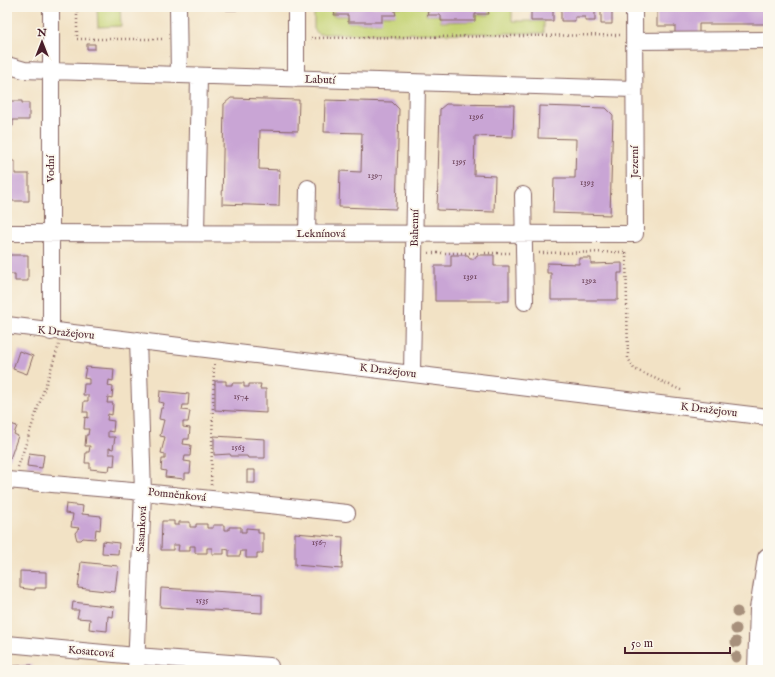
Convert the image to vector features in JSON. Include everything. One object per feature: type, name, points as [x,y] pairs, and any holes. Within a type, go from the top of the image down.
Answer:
[{"type":"main road","points":[[758,670],[760,609],[768,558]]},
{"type":"street","points":[[40,7],[51,33]]},
{"type":"street","name":"Vodní","points":[[51,7],[51,232],[56,336]]},
{"type":"street","points":[[51,33],[61,7]]},
{"type":"street","points":[[178,7],[179,75]]},
{"type":"street","points":[[296,7],[296,79]]},
{"type":"street","name":"Jezerní","points":[[634,7],[635,234]]},
{"type":"street","points":[[634,38],[768,40]]},
{"type":"street","name":"Labutí","points":[[7,65],[24,70],[634,89]]},
{"type":"street","points":[[196,233],[199,76]]},
{"type":"street","name":"Bahenní","points":[[412,373],[416,82]]},
{"type":"street","points":[[307,234],[308,188]]},
{"type":"street","points":[[523,195],[525,302]]},
{"type":"street","name":"Leknínová","points":[[7,233],[51,232],[415,235],[635,234]]},
{"type":"street","name":"K Dražejovu","points":[[7,325],[56,336],[138,340],[768,417]]},
{"type":"street","name":"Sasanková","points":[[136,663],[143,492],[138,340]]},
{"type":"street","name":"Pomněnková","points":[[10,481],[143,492],[347,513]]},
{"type":"street","name":"Kosatcová","points":[[7,644],[136,663],[270,666]]},
{"type":"path","points":[[77,7],[77,39],[179,39]]},
{"type":"path","points":[[296,38],[634,38]]},
{"type":"path","points":[[531,253],[626,252],[628,358],[634,369],[685,392]]},
{"type":"path","points":[[427,257],[429,253],[516,253]]},
{"type":"path","points":[[10,481],[56,336]]},
{"type":"path","points":[[211,499],[214,350]]},
{"type":"green space","points":[[97,7],[120,7],[121,26],[98,27]]},
{"type":"green space","points":[[314,7],[335,7],[333,16],[347,16],[348,22],[381,22],[381,15],[395,15],[393,7],[428,7],[426,15],[440,15],[441,22],[474,21],[475,15],[489,15],[487,7],[512,7],[512,21],[544,21],[544,33],[318,34],[314,29]]},
{"type":"building","points":[[226,7],[237,7],[237,10],[226,10]]},
{"type":"building","points":[[336,7],[394,7],[396,15],[382,15],[382,22],[348,22],[348,15],[334,15]]},
{"type":"building","points":[[429,7],[487,7],[489,14],[475,14],[475,21],[441,21],[441,15],[427,15]]},
{"type":"building","points":[[531,7],[553,7],[553,21],[531,21]]},
{"type":"building","points":[[561,7],[595,7],[595,21],[585,21],[585,17],[575,17],[575,21],[561,21]]},
{"type":"building","points":[[657,7],[768,7],[768,24],[699,24],[699,37],[675,37],[675,26],[657,26]]},
{"type":"building","points":[[601,10],[612,10],[612,24],[601,24]]},
{"type":"building","points":[[87,44],[95,44],[95,49],[87,49]]},
{"type":"building","points":[[231,98],[299,100],[298,131],[260,130],[259,169],[280,170],[279,206],[222,204],[224,104]]},
{"type":"building","points":[[325,100],[392,102],[399,109],[396,209],[339,207],[340,171],[361,172],[362,133],[324,132]]},
{"type":"building","points":[[10,101],[22,101],[22,103],[29,103],[29,120],[13,120],[13,126],[7,126],[7,104],[10,104]]},
{"type":"building","points":[[446,104],[514,105],[513,137],[475,136],[474,175],[495,176],[494,212],[437,210],[440,109]]},
{"type":"building","points":[[539,106],[606,108],[613,115],[610,215],[553,213],[554,178],[575,178],[576,139],[538,138]]},
{"type":"building","points":[[7,161],[15,161],[15,174],[29,174],[29,201],[7,201]]},
{"type":"building","points":[[7,255],[28,255],[28,281],[15,281],[15,274],[7,274]]},
{"type":"building","points":[[451,255],[468,255],[470,259],[474,259],[477,255],[494,255],[494,266],[509,266],[509,301],[435,301],[435,266],[451,266]]},
{"type":"building","points":[[579,258],[591,258],[591,264],[622,263],[622,273],[618,273],[618,300],[551,300],[551,273],[547,273],[547,263],[579,264]]},
{"type":"building","points":[[19,351],[33,356],[27,374],[13,369]]},
{"type":"building","points":[[86,367],[114,369],[113,381],[109,380],[108,386],[113,387],[112,398],[108,397],[107,403],[113,403],[112,415],[108,414],[107,420],[114,421],[113,432],[108,431],[108,437],[115,437],[113,449],[109,448],[109,454],[115,454],[114,466],[110,465],[109,471],[90,469],[90,463],[85,463],[86,452],[89,452],[90,446],[85,446],[86,435],[88,435],[89,429],[84,429],[85,417],[88,418],[88,412],[83,412],[84,401],[88,401],[88,395],[83,395],[84,384],[89,384],[89,379],[84,378]]},
{"type":"building","points":[[215,381],[226,381],[226,385],[232,385],[232,383],[244,383],[244,387],[249,387],[249,384],[261,384],[260,389],[266,389],[266,413],[215,410]]},
{"type":"building","points":[[160,391],[189,394],[188,405],[183,405],[182,410],[190,411],[188,422],[183,422],[183,427],[190,428],[189,439],[184,439],[183,444],[191,445],[190,456],[185,456],[184,461],[191,462],[190,473],[185,473],[185,479],[165,477],[166,471],[161,470],[162,459],[165,459],[165,454],[161,453],[165,437],[160,436],[164,420],[159,419],[161,408],[163,408],[164,403],[159,402]]},
{"type":"building","points":[[7,423],[17,426],[14,434],[18,436],[10,459],[7,458]]},
{"type":"building","points":[[214,436],[265,439],[265,458],[248,458],[247,456],[231,456],[230,454],[214,455]]},
{"type":"building","points":[[29,453],[44,455],[42,468],[27,466]]},
{"type":"building","points":[[247,470],[255,470],[255,483],[247,483]]},
{"type":"building","points":[[66,504],[83,506],[82,514],[101,516],[100,530],[96,529],[95,539],[83,538],[81,540],[77,540],[75,533],[79,528],[71,527],[73,514],[65,513]]},
{"type":"building","points":[[162,521],[174,521],[174,525],[179,525],[179,522],[190,522],[190,527],[196,527],[196,524],[207,524],[207,528],[213,528],[213,525],[224,525],[224,530],[229,530],[229,527],[241,527],[241,532],[246,532],[246,528],[258,529],[258,533],[263,533],[263,553],[257,553],[257,558],[246,558],[246,551],[241,551],[240,556],[229,556],[229,550],[224,549],[224,554],[212,554],[212,548],[207,548],[207,553],[195,553],[195,546],[190,546],[190,551],[178,551],[179,545],[173,545],[173,550],[161,550]]},
{"type":"building","points":[[295,533],[343,537],[342,569],[295,565]]},
{"type":"building","points":[[103,541],[119,543],[118,554],[102,553]]},
{"type":"building","points":[[81,562],[118,566],[115,592],[78,588]]},
{"type":"building","points":[[20,571],[46,572],[46,588],[35,588],[35,590],[20,588]]},
{"type":"building","points":[[161,588],[262,594],[262,613],[160,607]]},
{"type":"building","points":[[73,602],[114,607],[113,617],[108,616],[107,631],[89,629],[90,619],[77,618],[79,610],[72,610]]},
{"type":"building","points":[[32,665],[32,670],[14,670],[13,666]]}]
